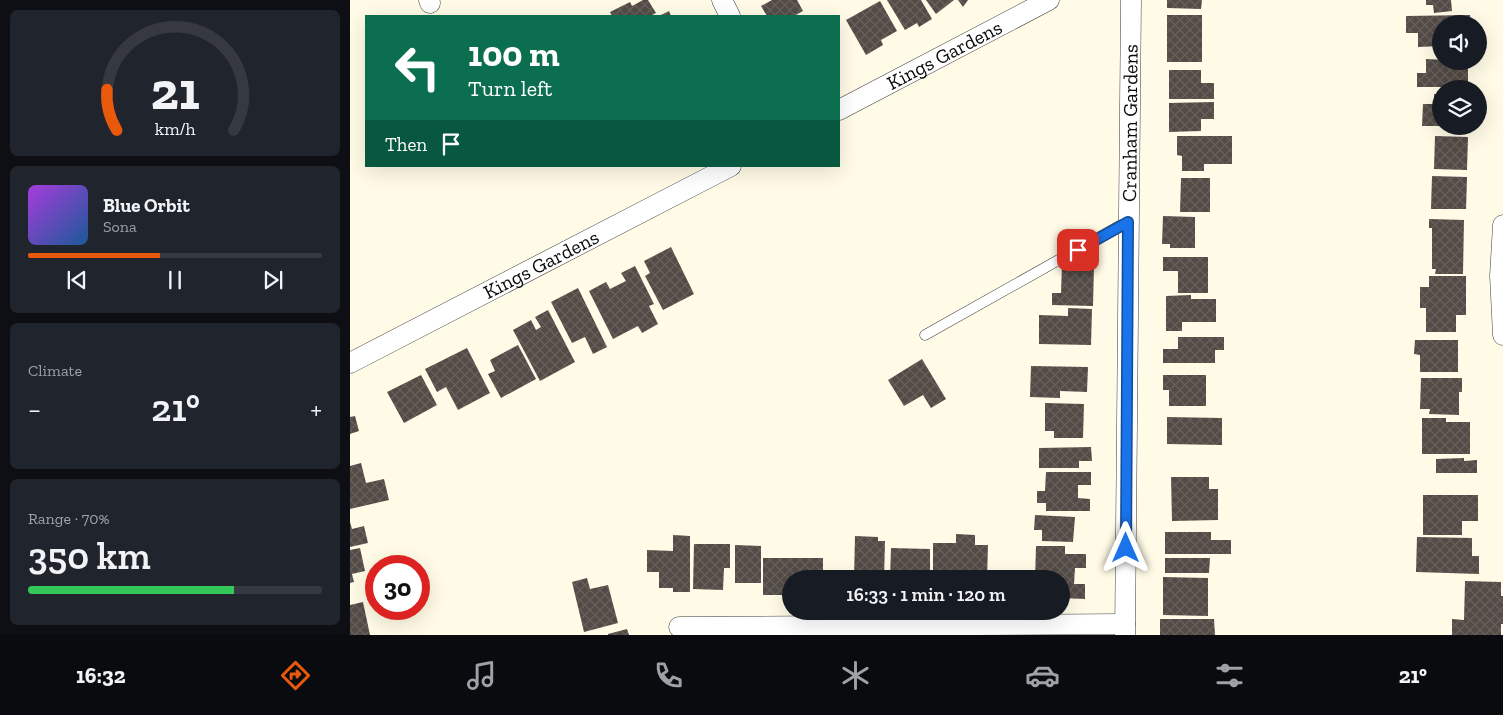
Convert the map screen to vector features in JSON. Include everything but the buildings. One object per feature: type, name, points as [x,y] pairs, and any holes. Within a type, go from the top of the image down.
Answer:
[{"type":"street","points":[[722,0],[730,15]]},
{"type":"street","name":"Kings Gardens","points":[[840,109],[1049,0]]},
{"type":"street","name":"Cranham Gardens","points":[[1125,630],[1131,0]]},
{"type":"street","name":"Kings Gardens","points":[[350,363],[729,167]]},
{"type":"street","points":[[1503,225],[1500,276],[1503,335]]},
{"type":"street","points":[[679,627],[1125,630]]},
{"type":"lane","points":[[926,335],[1128,222]]},
{"type":"route","points":[[1078,250],[1128,222],[1126,548]]}]
